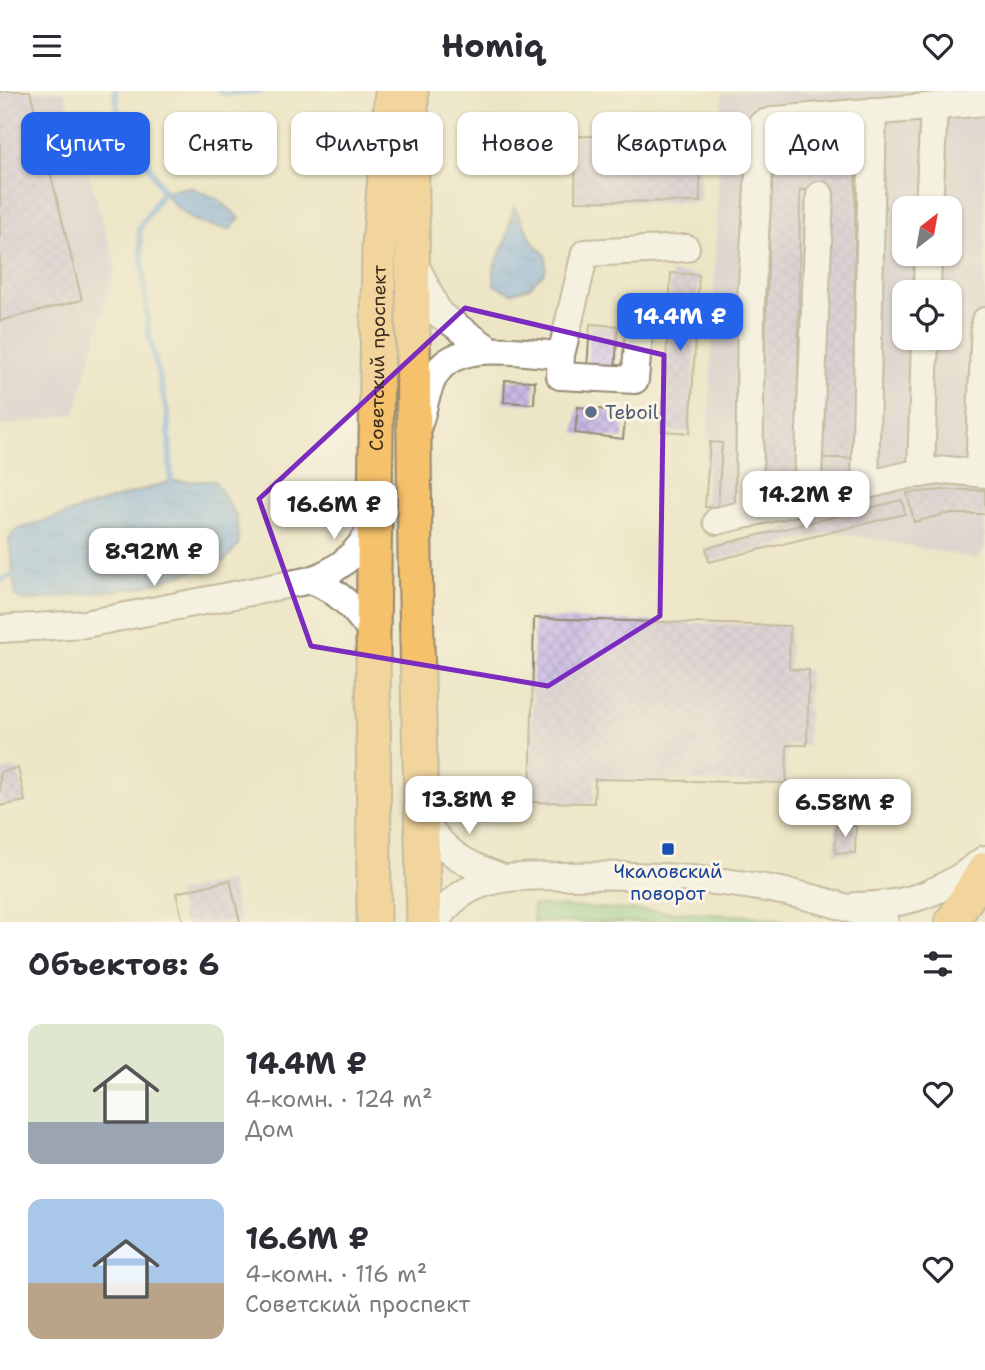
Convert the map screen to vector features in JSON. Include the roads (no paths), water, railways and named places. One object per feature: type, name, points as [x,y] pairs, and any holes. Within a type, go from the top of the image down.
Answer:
[{"type":"main road","name":"Советский проспект","points":[[374,922],[373,633],[379,246],[392,91]]},
{"type":"main road","name":"Советский проспект","points":[[411,91],[419,812],[424,922]]},
{"type":"main road","points":[[952,922],[985,869]]},
{"type":"street","points":[[749,514],[751,300],[762,124],[776,120],[985,102]]},
{"type":"street","points":[[930,196],[934,107]]},
{"type":"street","points":[[865,486],[873,111]]},
{"type":"street","points":[[807,501],[820,195]]},
{"type":"street","points":[[641,310],[635,380],[560,376],[561,355],[585,253],[686,248]]},
{"type":"street","points":[[414,262],[439,314],[489,349]]},
{"type":"street","points":[[717,521],[921,474],[947,470],[982,473],[985,321]]},
{"type":"street","points":[[415,435],[437,371],[461,355],[489,349],[561,355]]},
{"type":"street","points":[[921,474],[925,350]]},
{"type":"street","points":[[0,629],[108,620],[311,580],[341,568],[364,543],[375,524]]},
{"type":"street","points":[[311,580],[339,594],[354,608],[373,633]]},
{"type":"street","points":[[419,812],[441,845],[462,860],[504,878]]},
{"type":"street","points":[[838,911],[912,901],[944,888],[985,859]]},
{"type":"street","points":[[436,922],[443,910],[462,893],[504,878],[593,875],[699,880],[885,922]]},
{"type":"water","points":[[190,187],[218,199],[240,218],[231,229],[200,223],[184,214],[163,191]]},
{"type":"water","points":[[514,206],[534,244],[546,256],[545,272],[529,287],[511,293],[494,285],[494,267],[506,240]]},
{"type":"water","points":[[171,481],[215,481],[236,515],[239,544],[224,562],[138,588],[24,601],[16,597],[9,540],[15,530]]},
{"type":"waterway","points":[[115,91],[118,111],[163,191],[139,229],[149,334],[168,415],[171,481]]},
{"type":"waterway","points":[[219,91],[224,94],[260,91]]},
{"type":"waterway","points":[[0,580],[14,575]]},
{"type":"place","name":"Teboil","points":[[591,412]]},
{"type":"place","name":"Чкаловский поворот","points":[[668,849]]}]
